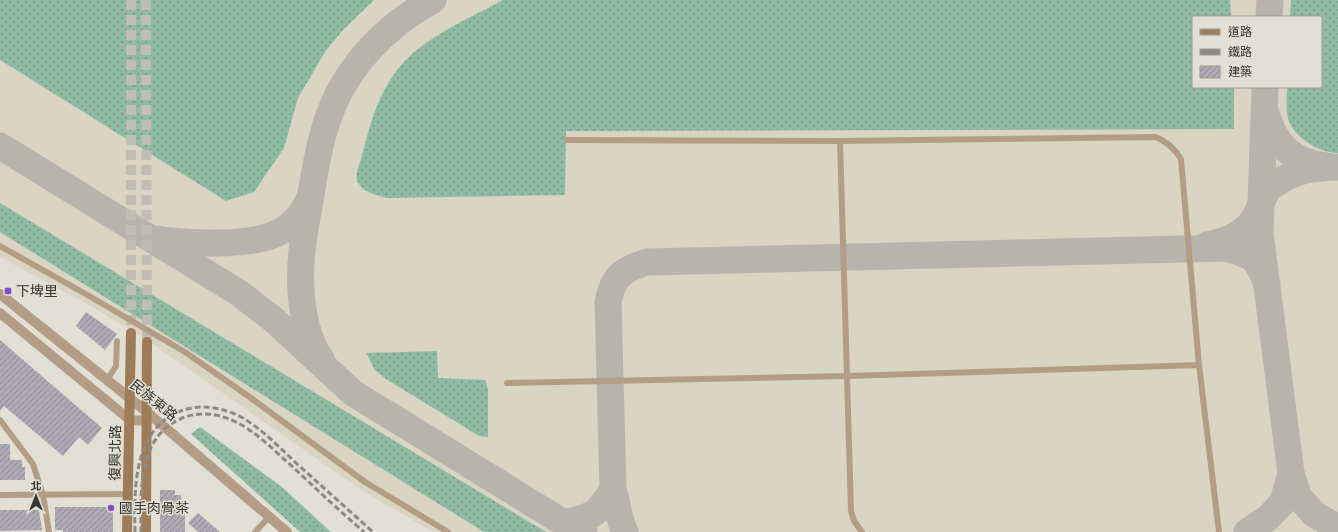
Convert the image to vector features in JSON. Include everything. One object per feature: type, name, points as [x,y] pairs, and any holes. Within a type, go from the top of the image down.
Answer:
[{"type":"main road","name":"復興北路","points":[[127,532],[131,399],[131,333]]},
{"type":"main road","points":[[146,532],[147,342]]},
{"type":"street","name":"民族東路","points":[[0,294],[131,399],[147,417],[286,532]]},
{"type":"street","points":[[0,313],[130,420]]},
{"type":"street","name":"民族東路","points":[[130,420],[147,417]]},
{"type":"lane","points":[[567,140],[840,141],[1156,137],[1166,142],[1174,149],[1181,159],[1199,365],[1218,532]]},
{"type":"lane","points":[[840,141],[851,511],[854,521],[862,532]]},
{"type":"lane","points":[[0,246],[84,292],[185,352],[251,398],[365,482],[448,532]]},
{"type":"lane","points":[[107,380],[116,366],[117,341]]},
{"type":"lane","points":[[507,383],[847,376],[1199,365]]},
{"type":"lane","points":[[1,422],[33,464],[43,495],[49,532]]},
{"type":"lane","points":[[0,495],[128,494]]},
{"type":"lane","points":[[255,532],[269,517]]},
{"type":"shaded area","points":[[0,0],[1338,0],[1338,532],[433,532],[363,491],[141,336],[87,304],[0,257]]},
{"type":"green space","points":[[0,0],[374,0],[342,31],[325,52],[298,98],[284,148],[254,192],[226,201],[0,60]]},
{"type":"green space","points":[[503,0],[1230,0],[1231,16],[1192,16],[1192,88],[1234,88],[1234,129],[566,131],[565,195],[387,198],[365,190],[357,180],[357,171],[373,116],[384,90],[400,67],[410,56],[420,47],[455,25]]},
{"type":"green space","points":[[1291,0],[1338,0],[1338,153],[1322,150],[1306,141],[1293,129],[1289,121],[1287,113],[1287,88],[1322,88],[1322,16],[1290,16]]},
{"type":"green space","points":[[0,203],[547,532],[484,532],[0,232]]},
{"type":"green space","points":[[437,351],[438,378],[485,380],[488,389],[488,437],[479,436],[386,379],[375,370],[366,353]]},
{"type":"green space","points":[[200,427],[282,487],[331,532],[300,532],[191,434]]},
{"type":"building","points":[[86,312],[117,334],[105,350],[76,326]]},
{"type":"building","points":[[0,340],[102,428],[88,445],[79,437],[63,456],[4,406],[0,411]]},
{"type":"building","points":[[0,444],[10,444],[10,460],[22,460],[22,467],[25,467],[25,480],[0,480]]},
{"type":"building","points":[[160,490],[175,490],[175,495],[181,495],[181,501],[185,501],[185,532],[160,532]]},
{"type":"building","points":[[55,507],[109,507],[113,511],[113,532],[63,532],[63,530],[55,530]]},
{"type":"building","points":[[0,510],[39,510],[42,530],[0,531]]},
{"type":"building","points":[[198,513],[220,532],[198,532],[188,523]]},
{"type":"taxiway","points":[[321,359],[316,352],[306,326],[302,299],[301,269],[305,227],[324,130],[342,87],[350,73],[370,48],[406,17],[433,0]]},
{"type":"taxiway","points":[[1269,16],[1270,0]]},
{"type":"taxiway","points":[[1265,88],[1260,233],[1291,473],[1299,497],[1314,514],[1338,528]]},
{"type":"taxiway","points":[[1266,113],[1274,134],[1287,150],[1294,156],[1304,161],[1326,166]]},
{"type":"taxiway","points":[[0,146],[239,293],[274,320],[353,393],[564,523],[584,532]]},
{"type":"taxiway","points":[[1207,245],[1233,237],[1250,225],[1268,190],[1279,181],[1295,173],[1311,169],[1338,167]]},
{"type":"taxiway","points":[[157,239],[180,242],[210,243],[246,241],[271,236],[293,223],[302,212],[309,199]]},
{"type":"taxiway","points":[[625,532],[613,489],[608,302],[613,286],[620,275],[638,265],[647,262],[1226,248],[1243,253],[1253,259],[1260,268],[1267,284]]},
{"type":"taxiway","points":[[1247,532],[1268,518],[1283,502],[1291,473]]},
{"type":"taxiway","points":[[564,523],[593,514],[598,510],[613,489]]},
{"type":"tunnel","points":[[131,0],[131,333]]},
{"type":"tunnel","points":[[146,0],[147,342]]},
{"type":"railway","points":[[135,532],[135,496],[137,477],[140,459],[147,443],[156,428],[169,417],[187,409],[201,407],[216,408],[230,412],[243,418],[257,428],[373,532]]},
{"type":"railway","points":[[141,532],[141,501],[144,469],[148,454],[155,441],[165,429],[178,420],[189,416],[206,414],[217,415],[233,421],[252,432],[270,446],[364,532]]},
{"type":"place","name":"下埤里","points":[[8,291]]},
{"type":"place","name":"國手肉骨茶","points":[[111,508]]}]
